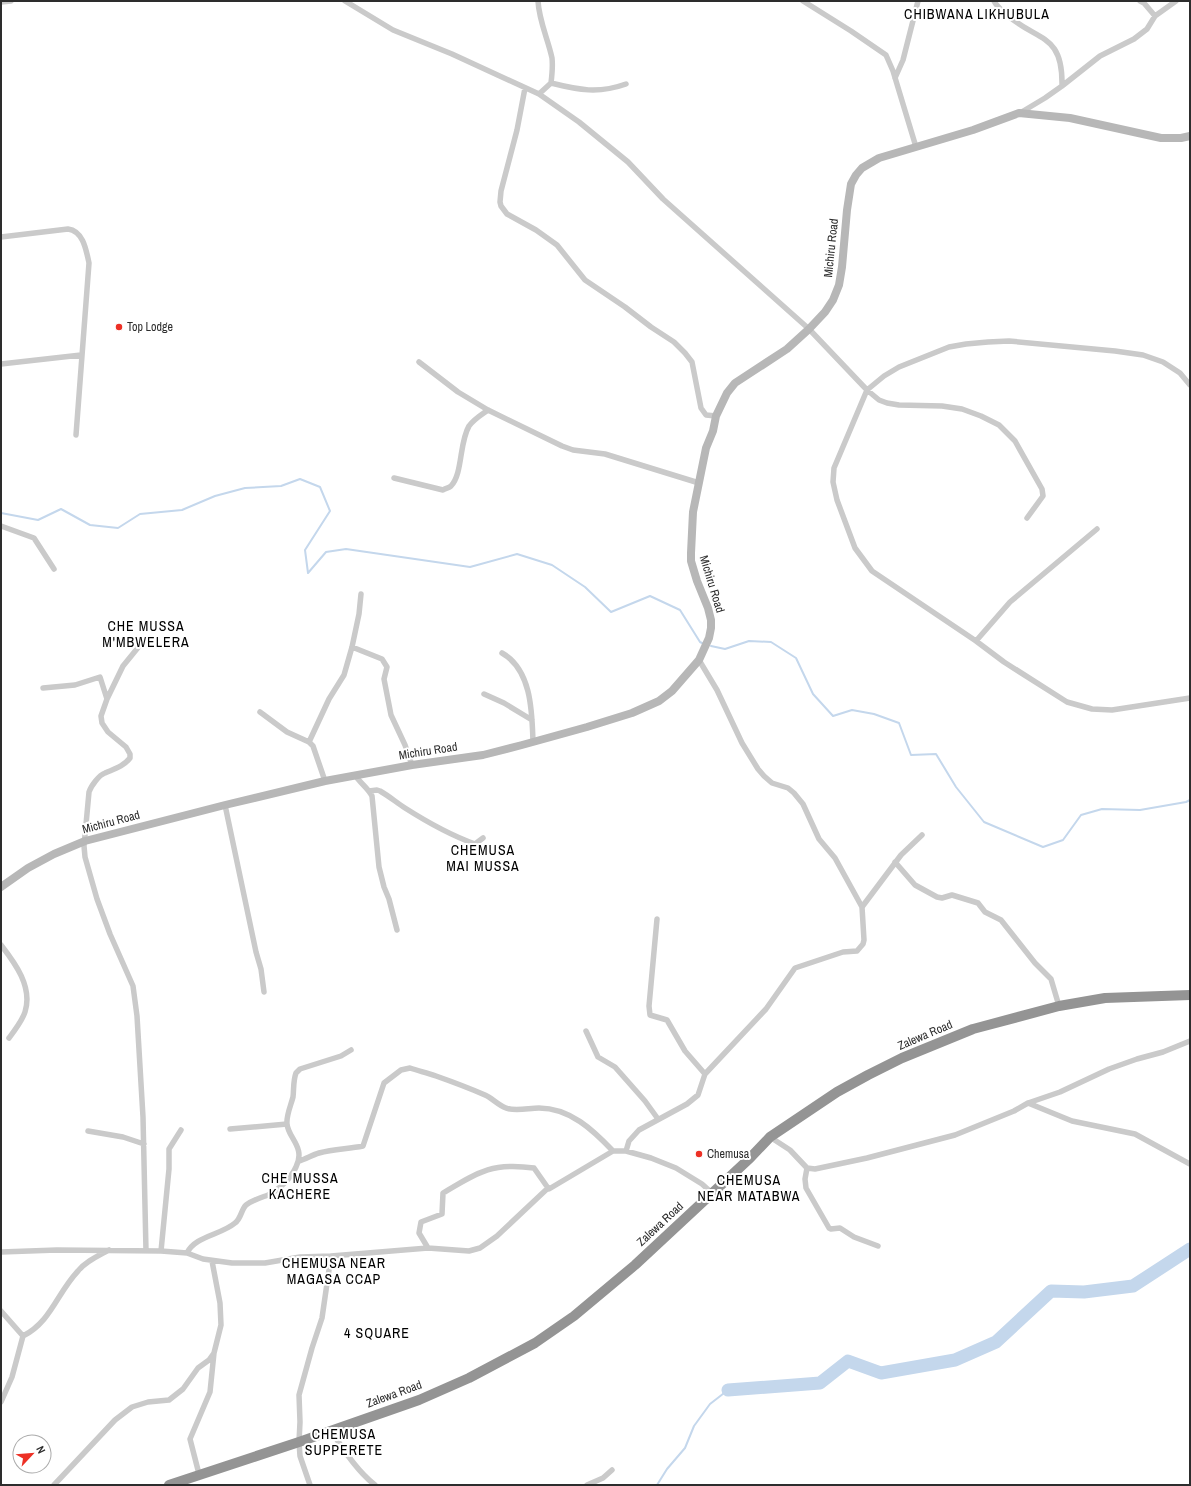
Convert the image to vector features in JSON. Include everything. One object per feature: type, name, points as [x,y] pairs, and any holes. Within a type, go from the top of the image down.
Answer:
[{"type":"highway","name":"Zalewa Road","points":[[169,1485],[419,1400],[483,1371],[535,1343],[574,1316],[608,1288],[660,1242],[750,1158],[770,1137],[837,1092],[902,1058],[973,1029],[1059,1006],[1106,998],[1190,995]]},
{"type":"street","points":[[1,2],[11,1]]},
{"type":"street","points":[[345,1],[393,30],[452,54],[539,94],[579,122],[628,162],[663,199],[809,328],[867,390],[880,400],[899,405],[942,406],[962,409],[999,425],[1015,441],[1042,489],[1043,496],[1027,518]]},
{"type":"street","points":[[538,1],[542,26],[552,58],[551,83],[539,94]]},
{"type":"street","points":[[803,1],[879,49],[886,55],[895,78],[916,147]]},
{"type":"street","points":[[895,78],[903,60],[918,1]]},
{"type":"street","points":[[994,1],[997,6],[1010,17],[1052,44],[1062,69],[1062,86]]},
{"type":"street","points":[[1140,1],[1144,3],[1155,16]]},
{"type":"street","points":[[1019,113],[1045,98],[1100,56],[1134,39],[1147,28],[1155,16],[1176,1]]},
{"type":"street","points":[[551,83],[583,90],[598,91],[608,90],[626,84]]},
{"type":"street","points":[[525,88],[517,130],[501,191],[501,206],[507,214],[536,230],[557,245],[585,280],[677,344],[692,362],[701,408],[706,414],[716,416]]},
{"type":"street","name":"Michiru Road","points":[[1,887],[28,868],[54,854],[85,841],[325,781],[483,754],[533,742],[587,727],[644,708],[659,701],[672,691],[699,660],[709,638],[711,628],[708,608],[691,561],[693,512],[706,448],[713,431],[716,416],[727,393],[735,383],[787,349],[825,312],[833,300],[839,285],[842,267],[851,184],[862,168],[872,161],[974,130],[1019,113],[1070,118],[1161,138],[1181,138],[1190,136]]},
{"type":"street","points":[[1,237],[68,229],[75,231],[80,236],[88,262],[76,435]]},
{"type":"street","points":[[1190,385],[1180,373],[1170,366],[1143,355],[1017,342],[966,344],[919,358],[884,376],[867,390],[834,468],[834,488],[853,543],[863,560],[872,571],[976,641],[1004,662],[1067,702],[1092,709],[1112,710],[1190,698]]},
{"type":"street","points":[[1,364],[81,355]]},
{"type":"street","points":[[419,362],[458,392],[488,410],[562,446],[573,450],[605,454],[699,483]]},
{"type":"street","points":[[394,478],[443,490],[450,487],[458,471],[461,451],[467,431],[475,420],[488,410]]},
{"type":"street","points":[[1,526],[34,538],[54,569]]},
{"type":"street","points":[[976,641],[1010,602],[1097,529]]},
{"type":"street","points":[[309,742],[329,699],[344,675],[359,614],[361,594]]},
{"type":"street","points":[[145,639],[123,666],[107,699],[101,716],[102,723],[108,732],[126,747],[130,754],[130,758],[116,769],[103,773],[91,786],[89,792],[85,857],[97,899],[110,934],[133,986],[137,1016],[144,1144],[146,1252]]},
{"type":"street","points":[[352,646],[382,659],[386,663],[387,667],[384,679],[391,715],[405,745],[412,765]]},
{"type":"street","points":[[502,653],[509,657],[523,677],[531,700],[533,742]]},
{"type":"street","points":[[626,1151],[629,1141],[639,1130],[694,1099],[701,1089],[705,1074],[766,1009],[795,968],[843,952],[857,951],[864,940],[862,907],[835,858],[819,839],[799,798],[788,788],[772,783],[758,769],[742,743],[717,690],[699,660]]},
{"type":"street","points":[[43,688],[75,685],[100,677],[107,699]]},
{"type":"street","points":[[484,694],[504,703],[532,720]]},
{"type":"street","points":[[260,712],[287,732],[309,742],[315,751],[325,781]]},
{"type":"street","points":[[355,775],[372,796],[379,867],[384,887],[390,899],[397,930]]},
{"type":"street","points":[[369,791],[380,791],[424,819],[463,840],[474,844],[483,838]]},
{"type":"street","points":[[225,805],[261,969],[264,992]]},
{"type":"street","points":[[862,907],[895,862],[922,835]]},
{"type":"street","points":[[895,862],[915,885],[937,897],[942,898],[952,895],[978,903],[985,912],[1001,920],[1035,963],[1051,979],[1059,1006]]},
{"type":"street","points":[[656,919],[649,1006],[650,1015],[667,1020],[685,1051],[705,1074]]},
{"type":"street","points":[[1,945],[11,957],[22,977],[26,995],[25,1011],[9,1038]]},
{"type":"street","points":[[586,1031],[598,1057],[614,1067],[645,1101],[658,1119]]},
{"type":"street","points":[[770,1137],[790,1150],[807,1168],[815,1169],[867,1158],[955,1135],[1014,1111],[1028,1103],[1060,1092],[1129,1061],[1163,1052],[1190,1041]]},
{"type":"street","points":[[187,1253],[190,1247],[196,1242],[237,1223],[244,1206],[260,1197],[268,1195],[282,1185],[296,1168],[299,1161],[297,1146],[287,1124],[296,1073],[300,1069],[341,1056],[351,1050]]},
{"type":"street","points":[[299,1161],[327,1151],[345,1147],[353,1148],[363,1146],[384,1083],[392,1076],[406,1068],[436,1076],[487,1096],[511,1110],[544,1108],[561,1111],[574,1117],[595,1132],[613,1151]]},
{"type":"street","points":[[1028,1103],[1072,1121],[1135,1134],[1190,1164]]},
{"type":"street","points":[[230,1129],[287,1124]]},
{"type":"street","points":[[161,1252],[170,1149],[181,1130]]},
{"type":"street","points":[[88,1131],[123,1137],[144,1144]]},
{"type":"street","points":[[1,1252],[44,1250],[109,1250],[187,1253],[212,1261],[232,1263],[265,1263],[300,1257],[428,1248],[469,1251],[480,1248],[497,1236],[548,1188],[549,1189],[613,1151],[626,1151],[651,1158],[676,1168],[702,1184],[712,1193]]},
{"type":"street","points":[[428,1248],[419,1233],[421,1222],[442,1214],[443,1193],[475,1174],[489,1168],[514,1165],[534,1168],[548,1188]]},
{"type":"street","points":[[807,1168],[805,1179],[806,1188],[829,1228],[840,1228],[854,1237],[878,1246]]},
{"type":"street","points":[[23,1336],[34,1331],[45,1318],[67,1284],[79,1270],[91,1259],[109,1250]]},
{"type":"street","points":[[310,1485],[300,1456],[299,1395],[322,1318],[331,1256]]},
{"type":"street","points":[[200,1474],[190,1439],[210,1392],[214,1353],[221,1325],[220,1303],[212,1261]]},
{"type":"street","points":[[1,1311],[23,1336]]},
{"type":"street","points":[[1,1402],[12,1377],[23,1336]]},
{"type":"street","points":[[54,1485],[115,1420],[132,1407],[148,1402],[169,1400],[183,1388],[198,1368],[209,1360],[214,1353]]},
{"type":"street","points":[[331,1430],[341,1447],[364,1475],[375,1485]]},
{"type":"street","points":[[587,1485],[603,1478],[612,1470]]},
{"type":"waterway","points":[[1,513],[38,520],[61,509],[90,525],[118,528],[140,514],[182,510],[215,496],[245,488],[281,486],[300,479],[320,487],[330,511],[305,550],[308,573],[326,552],[346,549],[470,567],[517,554],[552,565],[585,587],[611,612],[650,596],[680,610],[700,642],[704,644]]},
{"type":"waterway","points":[[711,646],[725,649],[749,641],[771,642],[796,658],[813,694],[833,716],[852,710],[874,714],[899,723],[911,755],[936,754],[956,787],[984,822],[1043,847],[1063,840],[1081,815],[1102,809],[1140,810],[1190,800]]},
{"type":"waterway","points":[[728,1390],[820,1383],[848,1361],[881,1373],[955,1360],[996,1342],[1051,1291],[1084,1292],[1133,1286],[1190,1249]]},
{"type":"waterway","points":[[657,1485],[667,1469],[685,1448],[694,1426],[710,1404],[728,1390]]},
{"type":"place","name":"Top Lodge","points":[[119,327]]},
{"type":"place","name":"Chemusa","points":[[699,1154]]},
{"type":"district","name":"CHIBWANA LIKHUBULA","points":[[977,14]]},
{"type":"district","name":"CHE MUSSA M'MBWELERA","points":[[146,634]]},
{"type":"district","name":"CHEMUSA MAI MUSSA","points":[[483,858]]},
{"type":"district","name":"CHE MUSSA KACHERE","points":[[300,1186]]},
{"type":"district","name":"CHEMUSA NEAR MATABWA","points":[[749,1188]]},
{"type":"district","name":"CHEMUSA NEAR MAGASA CCAP","points":[[334,1272]]},
{"type":"district","name":"4 SQUARE","points":[[377,1333]]},
{"type":"district","name":"CHEMUSA SUPPERETE","points":[[344,1442]]}]
